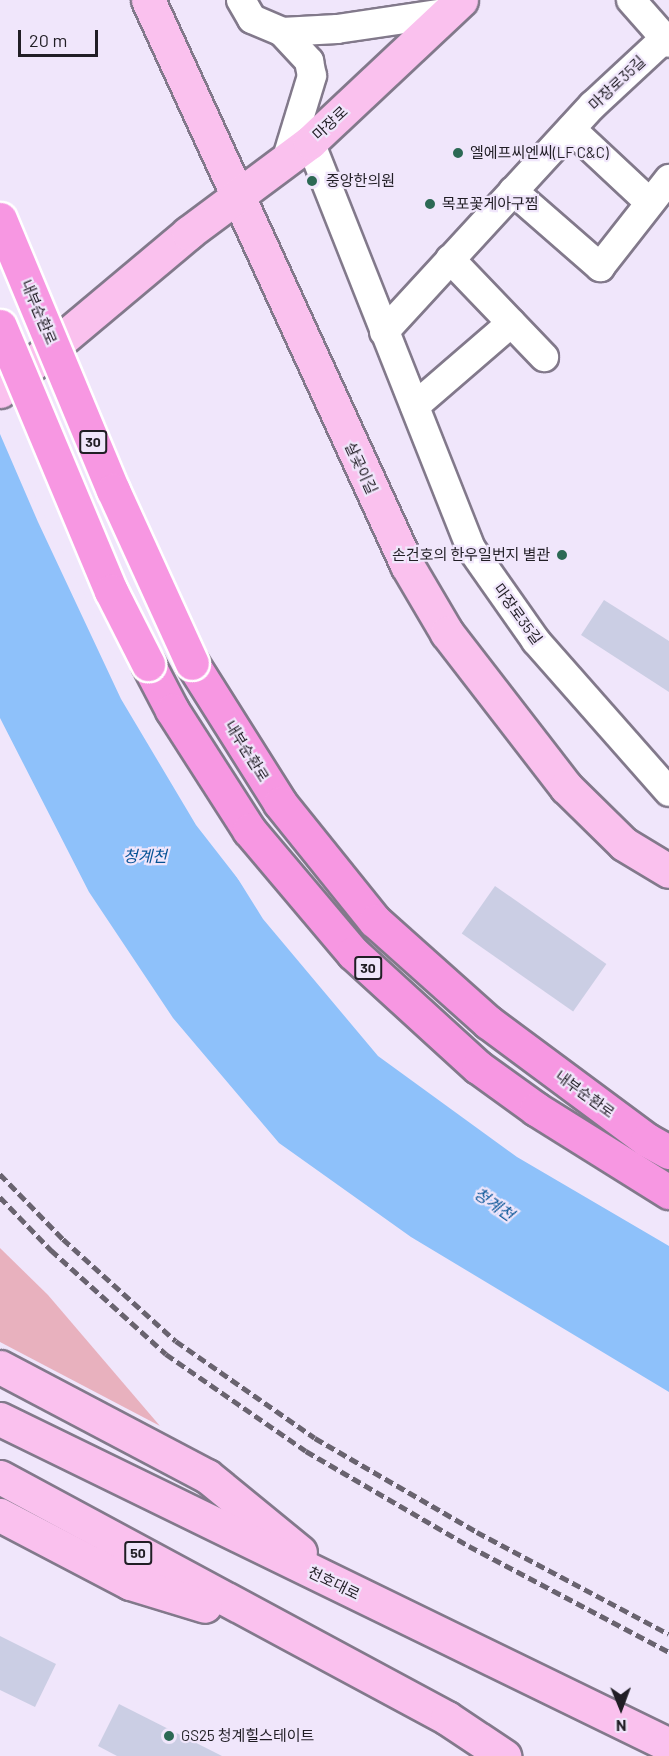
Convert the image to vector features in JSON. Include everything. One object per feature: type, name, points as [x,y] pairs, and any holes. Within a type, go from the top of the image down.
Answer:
[{"type":"highway","name":"내부순환로","points":[[0,219],[113,490],[192,663],[280,803],[375,921],[488,1022],[647,1140],[669,1152]]},
{"type":"highway","name":"30","points":[[0,326],[111,591],[202,759],[277,866],[361,961],[478,1067],[546,1116],[669,1192]]},
{"type":"main road","name":"살곶이길","points":[[148,0],[407,565],[447,633],[566,787],[624,844],[669,871]]},
{"type":"main road","name":"마장로","points":[[0,391],[188,233],[237,194],[299,150],[454,6]]},
{"type":"main road","points":[[0,1367],[207,1476],[349,1591]]},
{"type":"main road","name":"천호대로","points":[[0,1419],[669,1745]]},
{"type":"main road","name":"50","points":[[0,1477],[275,1628],[447,1718],[504,1756]]},
{"type":"main road","points":[[0,1515],[130,1583],[275,1628]]},
{"type":"street","points":[[241,0],[252,19],[282,32],[309,61],[312,76],[299,150]]},
{"type":"street","points":[[631,0],[667,41]]},
{"type":"street","points":[[282,32],[337,29],[454,6]]},
{"type":"street","name":"마장로35길","points":[[384,332],[571,129],[667,41]]},
{"type":"street","points":[[571,129],[650,203]]},
{"type":"street","name":"마장로35길","points":[[299,150],[384,332],[470,547],[536,641],[669,792]]},
{"type":"street","points":[[513,191],[600,267],[669,179]]},
{"type":"street","points":[[450,259],[544,357]]},
{"type":"street","points":[[415,406],[512,323]]},
{"type":"shaded area","points":[[0,1248],[48,1295],[160,1426],[0,1342]]},
{"type":"water","name":"청계천","points":[[0,427],[160,754],[263,919],[378,1056],[517,1157],[669,1246],[669,1392],[411,1237],[279,1143],[173,1018],[89,892],[0,718]]},
{"type":"pier","points":[[0,424],[162,753],[256,902],[196,825],[121,699],[38,522],[0,434]]},
{"type":"building","points":[[604,600],[669,641],[669,692],[581,635]]},
{"type":"building","points":[[495,886],[606,964],[573,1012],[462,934]]},
{"type":"building","points":[[0,1636],[56,1664],[35,1707],[0,1690]]},
{"type":"building","points":[[119,1704],[222,1756],[117,1756],[98,1746]]},
{"type":"railway","points":[[0,1174],[63,1239],[176,1341],[315,1438],[477,1532],[669,1634]]},
{"type":"railway","points":[[0,1197],[51,1250],[166,1354],[306,1451],[469,1546],[669,1652]]},
{"type":"place","name":"엘에프씨엔씨(LF C&C)","points":[[458,153]]},
{"type":"place","name":"중앙한의원","points":[[312,181]]},
{"type":"place","name":"목포꽃게아구찜","points":[[430,204]]},
{"type":"place","name":"손건호의 한우일번지 별관","points":[[562,555]]},
{"type":"place","name":"GS25 청계힐스테이트","points":[[169,1736]]}]
